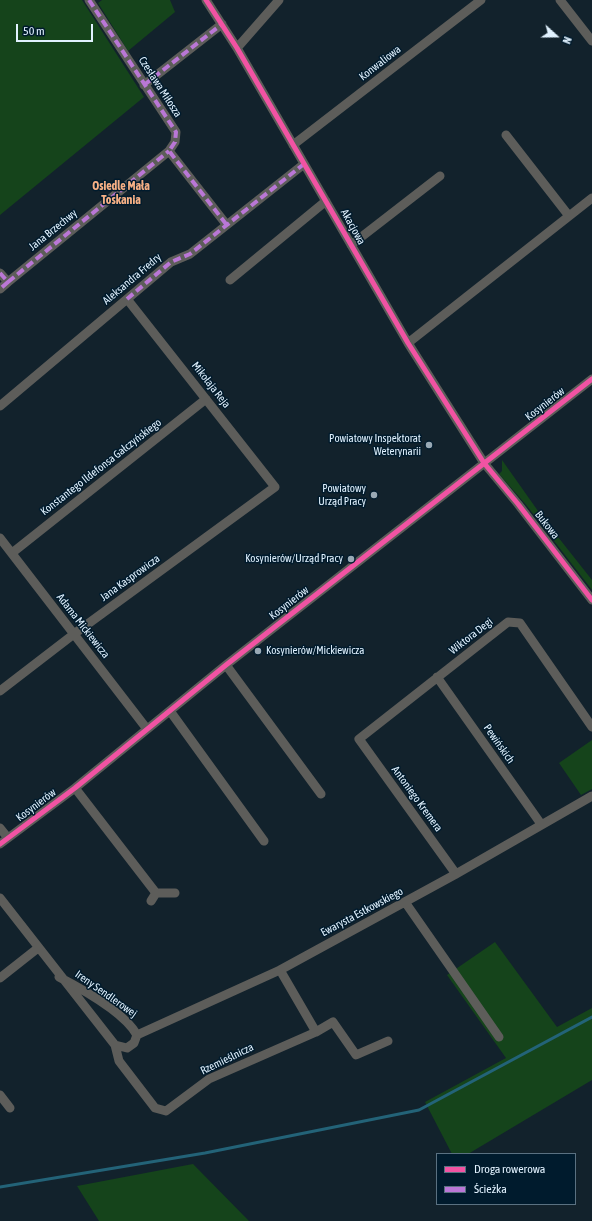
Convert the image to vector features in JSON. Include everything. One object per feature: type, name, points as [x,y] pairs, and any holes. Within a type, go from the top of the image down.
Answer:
[{"type":"street","name":"Czesława Miłosza","points":[[89,0],[176,132],[176,142],[169,151]]},
{"type":"street","name":"Akacjowa","points":[[206,0],[237,48],[408,343],[484,463]]},
{"type":"street","points":[[237,48],[280,0]]},
{"type":"street","name":"Konwaliowa","points":[[293,144],[481,0]]},
{"type":"street","points":[[560,0],[592,41]]},
{"type":"street","points":[[144,85],[222,24]]},
{"type":"street","points":[[506,135],[569,216]]},
{"type":"street","points":[[169,151],[226,224]]},
{"type":"street","name":"Jana Brzechwy","points":[[0,289],[169,151]]},
{"type":"street","name":"Aleksandra Fredry","points":[[0,406],[171,262],[190,254],[226,224],[304,164]]},
{"type":"street","points":[[351,245],[440,176]]},
{"type":"street","points":[[408,343],[592,198]]},
{"type":"street","points":[[230,280],[326,201]]},
{"type":"street","points":[[0,273],[8,282]]},
{"type":"street","name":"Mikołaja Reja","points":[[127,299],[274,487]]},
{"type":"street","name":"Kosynierów","points":[[0,844],[75,788],[226,665],[592,379]]},
{"type":"street","name":"Konstantego Ildefonsa Gałczyńskiego","points":[[12,553],[206,399]]},
{"type":"street","name":"Bukowa","points":[[484,463],[518,504],[592,600]]},
{"type":"street","name":"Jana Kasprowicza","points":[[0,691],[74,634],[274,487]]},
{"type":"street","name":"Adama Mickiewicza","points":[[0,538],[147,729]]},
{"type":"street","name":"Wiktora Degi","points":[[359,739],[508,622],[520,623],[592,727]]},
{"type":"street","points":[[226,665],[321,794]]},
{"type":"street","name":"Pewińskich","points":[[437,677],[541,824]]},
{"type":"street","points":[[170,711],[264,841]]},
{"type":"street","name":"Antoniego Kremera","points":[[359,739],[456,874]]},
{"type":"street","points":[[75,788],[156,893]]},
{"type":"street","name":"Ewarysta Estkowskiego","points":[[137,1035],[280,970],[456,874],[592,796]]},
{"type":"street","points":[[0,828],[8,838]]},
{"type":"street","points":[[156,893],[174,892]]},
{"type":"street","points":[[151,901],[156,893]]},
{"type":"street","name":"Ireny Sendlerowej","points":[[0,898],[59,977],[114,1045],[127,1048],[134,1043],[137,1035],[134,1028],[84,990],[59,977]]},
{"type":"street","points":[[405,902],[498,1037]]},
{"type":"street","points":[[0,978],[38,948]]},
{"type":"street","points":[[280,970],[316,1032],[333,1022],[356,1056],[388,1041]]},
{"type":"street","name":"Rzemieślnicza","points":[[114,1045],[119,1060],[155,1108],[166,1111],[208,1079],[316,1032]]},
{"type":"street","points":[[0,1095],[10,1108]]},
{"type":"green space","points":[[0,0],[82,0],[144,97],[0,215]]},
{"type":"green space","points":[[102,0],[170,0],[175,12],[128,51],[98,3]]},
{"type":"green space","points":[[502,460],[543,518],[592,580],[592,590],[527,506],[499,474],[502,471]]},
{"type":"green space","points":[[592,740],[592,789],[581,795],[559,763]]},
{"type":"green space","points":[[495,942],[557,1027],[592,1008],[592,1080],[470,1153],[451,1153],[425,1102],[506,1058],[447,975]]},
{"type":"green space","points":[[193,1164],[249,1221],[99,1221],[77,1186]]},
{"type":"waterway","points":[[0,1187],[205,1153],[419,1110],[592,1017]]},
{"type":"marked path","points":[[89,0],[176,132],[175,142],[169,151],[226,224]]},
{"type":"marked path","points":[[144,85],[222,24]]},
{"type":"marked path","points":[[8,282],[169,151]]},
{"type":"marked path","points":[[127,299],[171,262],[190,254],[304,164]]},
{"type":"marked path","points":[[0,273],[8,282],[0,289]]},
{"type":"cycle path","points":[[206,0],[237,48],[408,343],[484,463],[518,504],[592,600]]},
{"type":"cycle path","points":[[0,844],[75,788],[226,665],[592,379]]},
{"type":"place","name":"Powiatowy Inspektorat Weterynarii","points":[[429,445]]},
{"type":"place","name":"Powiatowy Urząd Pracy","points":[[374,495]]},
{"type":"place","name":"Kosynierów/Urząd Pracy","points":[[351,559]]},
{"type":"place","name":"Kosynierów/Mickiewicza","points":[[258,651]]},
{"type":"district","name":"Osiedle Mała Toskania","points":[[121,193]]}]
